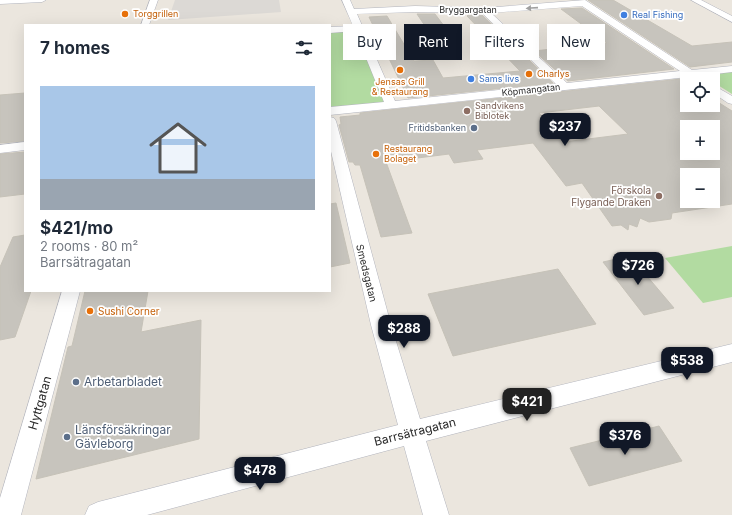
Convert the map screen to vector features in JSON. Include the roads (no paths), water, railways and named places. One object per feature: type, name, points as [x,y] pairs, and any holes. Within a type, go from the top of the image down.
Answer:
[{"type":"street","points":[[3,1],[42,0]]},
{"type":"street","points":[[145,24],[154,0]]},
{"type":"street","points":[[346,0],[356,24]]},
{"type":"street","points":[[695,0],[732,19]]},
{"type":"street","points":[[582,2],[688,72]]},
{"type":"street","name":"Bryggargatan","points":[[352,12],[415,9],[484,11],[582,2]]},
{"type":"street","points":[[484,11],[565,86]]},
{"type":"street","points":[[331,30],[343,29]]},
{"type":"street","points":[[372,60],[391,104]]},
{"type":"street","name":"Köpmangatan","points":[[716,72],[732,69]]},
{"type":"street","name":"Köpmangatan","points":[[331,111],[565,86],[680,77]]},
{"type":"street","points":[[720,92],[732,100]]},
{"type":"street","name":"Smedsgatan","points":[[331,125],[381,325],[411,433],[436,515]]},
{"type":"street","points":[[0,149],[24,146]]},
{"type":"street","name":"Hyttgatan","points":[[8,515],[71,292]]},
{"type":"street","name":"Barrsätragatan","points":[[98,515],[411,433],[732,353]]},
{"type":"place","name":"Torggrillen","points":[[125,14]]},
{"type":"place","name":"Real Fishing","points":[[624,15]]},
{"type":"place","name":"Jensas Grill & Restaurang","points":[[400,70]]},
{"type":"place","name":"Charlys","points":[[529,74]]},
{"type":"place","name":"Sams livs","points":[[471,79]]},
{"type":"place","name":"Sandvikens Biblotek","points":[[467,111]]},
{"type":"place","name":"Fritidsbanken","points":[[474,128]]},
{"type":"place","name":"Restaurang Bolaget","points":[[376,154]]},
{"type":"place","name":"Förskola Flygande Draken","points":[[659,196]]},
{"type":"place","name":"Sushi Corner","points":[[90,311]]},
{"type":"place","name":"Arbetarbladet","points":[[76,382]]},
{"type":"place","name":"Länsförsäkringar Gävleborg","points":[[67,437]]}]
